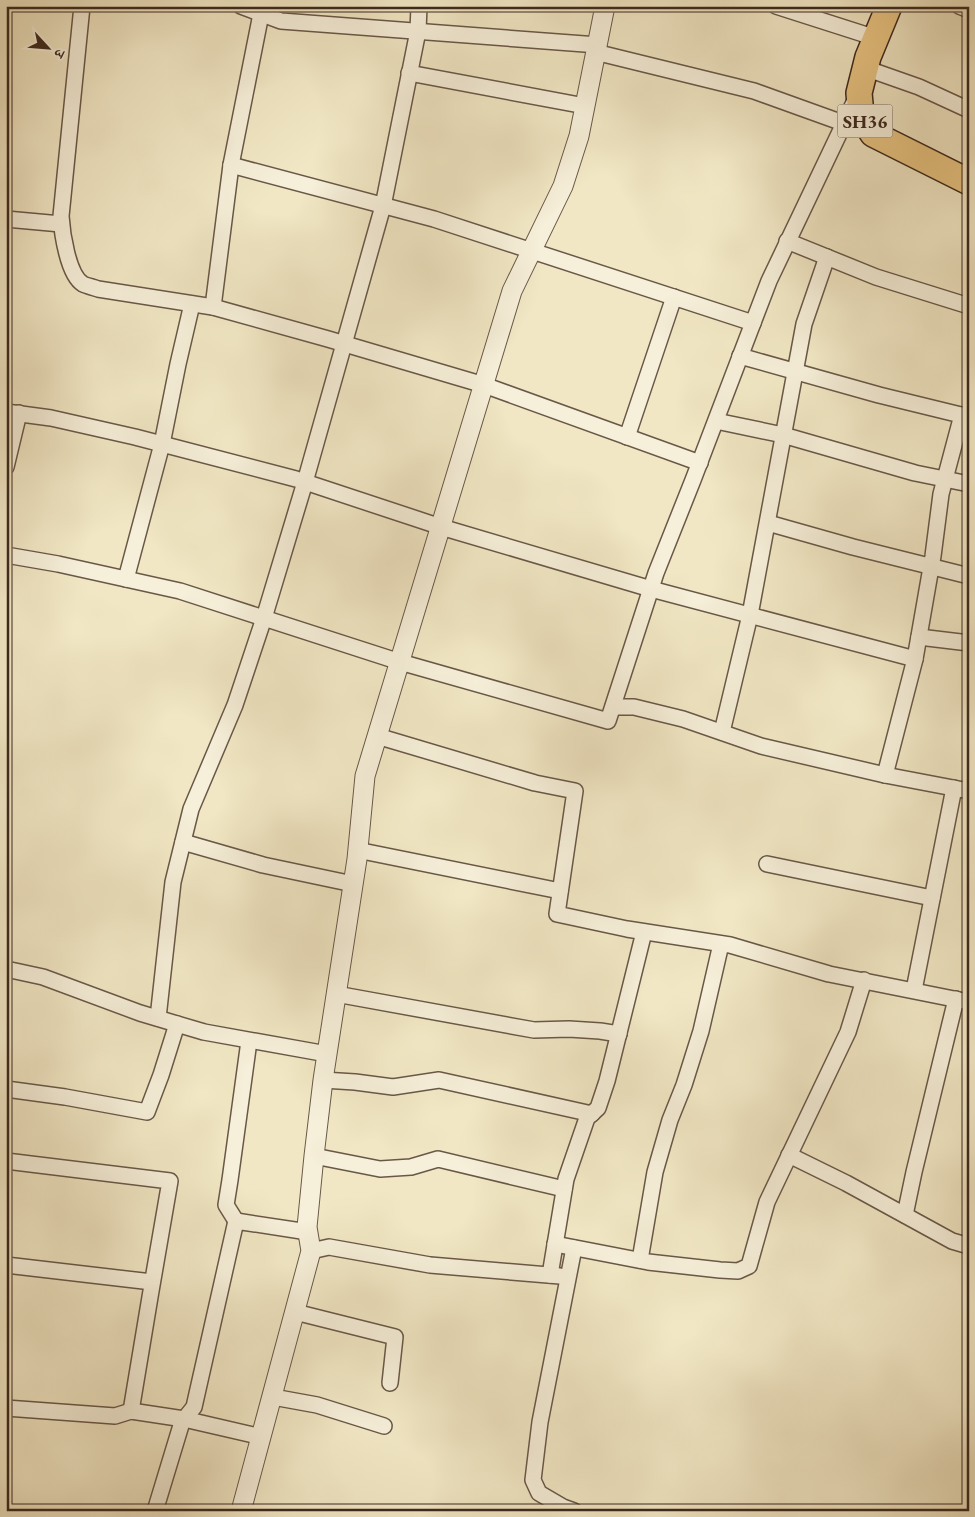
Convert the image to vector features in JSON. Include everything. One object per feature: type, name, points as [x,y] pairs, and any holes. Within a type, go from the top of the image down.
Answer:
[{"type":"highway","name":"SH36","points":[[889,6],[868,57],[858,93],[861,115],[873,134],[969,182]]},
{"type":"street","points":[[82,6],[61,216],[62,236],[68,257],[75,276],[82,283],[98,289],[213,307],[344,344],[484,385],[700,463]]},
{"type":"street","points":[[241,6],[281,21],[596,48],[754,91],[843,123]]},
{"type":"street","points":[[158,1018],[173,882],[191,809],[234,705],[264,618],[305,482],[383,206],[418,32],[419,6]]},
{"type":"street","points":[[242,1511],[311,1251],[308,1232],[314,1156],[323,1080],[358,850],[364,776],[512,291],[563,186],[579,136],[605,6]]},
{"type":"street","points":[[776,6],[876,38]]},
{"type":"street","points":[[959,6],[969,10]]},
{"type":"street","points":[[213,307],[231,165],[261,14]]},
{"type":"street","points":[[865,68],[919,87],[969,110]]},
{"type":"street","points":[[410,73],[585,106]]},
{"type":"street","points":[[6,555],[58,564],[180,591],[400,662],[608,721],[651,589],[769,281],[858,93]]},
{"type":"street","points":[[231,165],[434,219],[753,323]]},
{"type":"street","points":[[6,219],[61,224]]},
{"type":"street","points":[[787,241],[876,277],[969,306]]},
{"type":"street","points":[[722,732],[750,614],[804,324],[827,258]]},
{"type":"street","points":[[627,437],[674,297]]},
{"type":"street","points":[[126,579],[162,444],[192,304]]},
{"type":"street","points":[[740,356],[879,395],[965,416],[941,494],[931,567],[915,658],[885,775]]},
{"type":"street","points":[[6,467],[12,412],[51,418],[162,444],[305,482],[441,527],[651,589],[915,658]]},
{"type":"street","points":[[716,421],[783,435],[915,473],[969,484]]},
{"type":"street","points":[[768,523],[969,576]]},
{"type":"street","points":[[919,637],[969,643]]},
{"type":"street","points":[[613,707],[634,707],[683,719],[761,746],[885,775],[961,789],[932,898],[914,990]]},
{"type":"street","points":[[377,736],[535,783],[575,791],[557,914],[644,932],[721,944],[829,974],[963,1000],[916,1163],[906,1215]]},
{"type":"street","points":[[183,842],[262,865],[353,884]]},
{"type":"street","points":[[358,850],[560,892]]},
{"type":"street","points":[[767,864],[932,898]]},
{"type":"street","points":[[550,1275],[566,1179],[587,1118],[598,1108],[607,1081],[644,932]]},
{"type":"street","points":[[640,1260],[655,1172],[670,1120],[684,1085],[701,1031],[721,944]]},
{"type":"street","points":[[6,969],[43,978],[204,1032],[327,1054]]},
{"type":"street","points":[[555,1244],[640,1260],[730,1271],[738,1271],[749,1266],[767,1202],[848,1032],[864,980]]},
{"type":"street","points":[[336,994],[534,1030],[569,1029],[619,1034]]},
{"type":"street","points":[[6,1089],[65,1097],[147,1112],[177,1024]]},
{"type":"street","points":[[155,1511],[182,1422],[194,1407],[236,1221],[226,1205],[250,1041]]},
{"type":"street","points":[[323,1080],[392,1087],[438,1080],[592,1114]]},
{"type":"street","points":[[789,1155],[846,1183],[952,1240],[969,1246]]},
{"type":"street","points":[[314,1156],[380,1169],[411,1167],[438,1159],[564,1189]]},
{"type":"street","points":[[6,1161],[170,1181],[131,1411]]},
{"type":"street","points":[[236,1221],[308,1232]]},
{"type":"street","points":[[311,1251],[329,1247],[430,1265],[568,1277]]},
{"type":"street","points":[[574,1248],[540,1422],[533,1480],[539,1493],[574,1511]]},
{"type":"street","points":[[6,1265],[152,1282]]},
{"type":"street","points":[[295,1312],[396,1337],[390,1383]]},
{"type":"street","points":[[273,1397],[317,1405],[384,1426]]},
{"type":"street","points":[[6,1408],[115,1416],[131,1411],[184,1419],[262,1437]]}]
